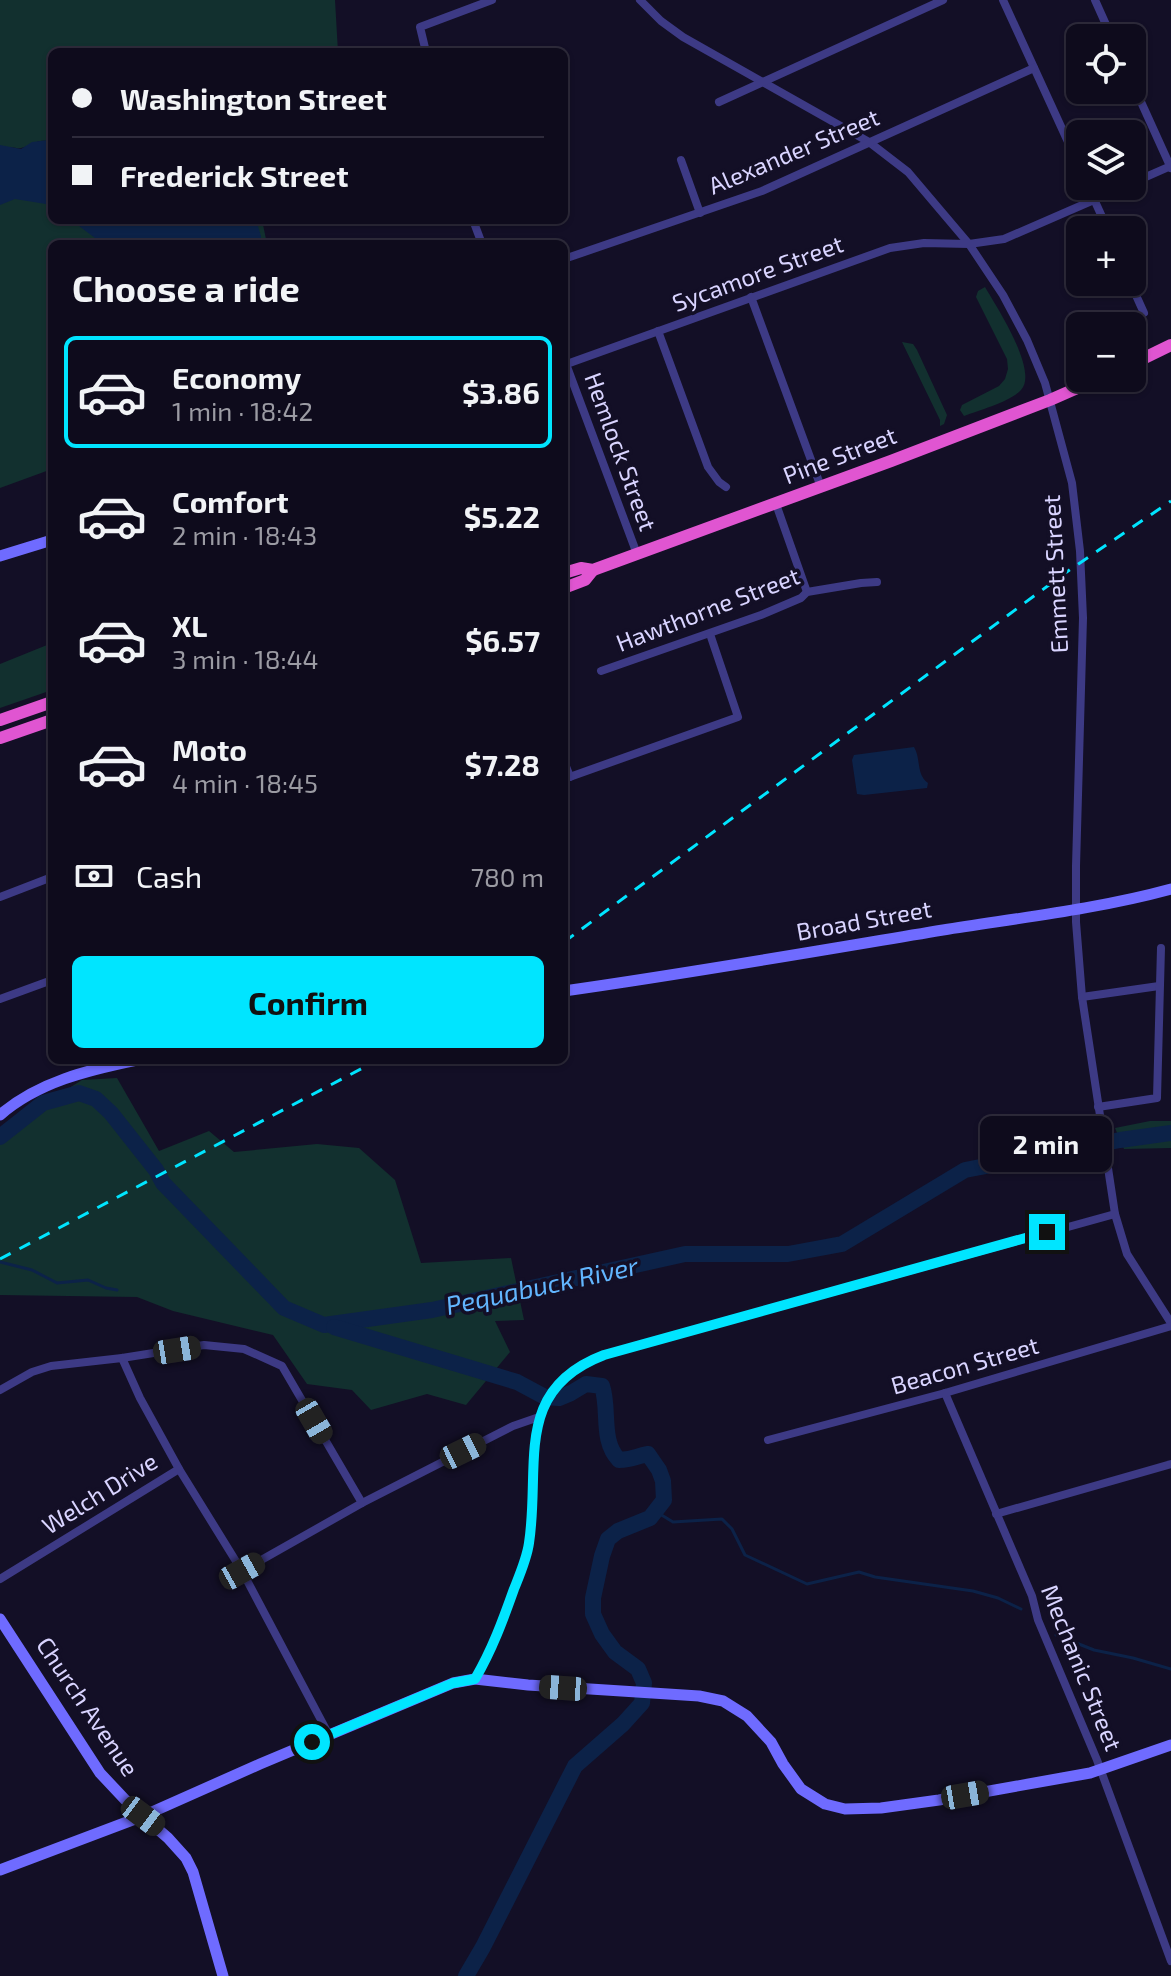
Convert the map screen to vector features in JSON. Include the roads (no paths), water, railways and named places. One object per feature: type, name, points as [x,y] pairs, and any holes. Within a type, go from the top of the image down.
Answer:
[{"type":"highway","points":[[1146,357],[1171,345]]},
{"type":"highway","name":"Pine Street","points":[[568,572],[581,568],[593,570],[1068,392]]},
{"type":"highway","name":"Pine Street","points":[[568,586],[585,580],[593,570]]},
{"type":"highway","points":[[0,720],[48,703]]},
{"type":"highway","points":[[0,738],[48,721]]},
{"type":"main road","points":[[0,556],[48,541]]},
{"type":"main road","name":"Broad Street","points":[[568,990],[1077,908],[1171,889]]},
{"type":"main road","points":[[0,1115],[38,1089],[84,1072],[119,1064]]},
{"type":"main road","name":"Church Avenue","points":[[0,1619],[100,1773],[186,1858],[193,1872],[223,1976]]},
{"type":"main road","points":[[0,1870],[143,1816],[400,1704],[453,1683],[475,1679],[699,1696],[723,1701],[747,1716],[771,1742],[801,1789],[816,1800],[845,1809],[881,1808],[939,1800],[1100,1770],[1171,1745]]},
{"type":"street","points":[[425,48],[420,27],[492,0]]},
{"type":"street","name":"Emmett Street","points":[[641,0],[661,21],[683,37],[869,142],[908,172],[969,244],[1003,295],[1027,340],[1050,400],[1072,483],[1080,551],[1083,618],[1077,908],[1082,997],[1098,1107],[1115,1214],[1127,1254],[1171,1324]]},
{"type":"street","points":[[719,102],[943,0]]},
{"type":"street","points":[[1003,0],[1066,138]]},
{"type":"street","points":[[1095,0],[1106,24]]},
{"type":"street","name":"Alexander Street","points":[[568,258],[762,191],[1034,68]]},
{"type":"street","points":[[1142,104],[1171,167],[1146,177]]},
{"type":"street","points":[[681,160],[700,213]]},
{"type":"street","points":[[1095,200],[1102,216]]},
{"type":"street","name":"Sycamore Street","points":[[568,363],[890,248],[1004,239],[1095,200]]},
{"type":"street","points":[[751,297],[821,487]]},
{"type":"street","points":[[658,331],[708,467],[726,487]]},
{"type":"street","name":"Hemlock Street","points":[[568,372],[637,554]]},
{"type":"street","points":[[776,504],[807,592]]},
{"type":"street","name":"Hawthorne Street","points":[[601,671],[710,634],[801,598],[807,592],[877,582]]},
{"type":"street","points":[[568,778],[738,717],[710,634]]},
{"type":"street","points":[[0,897],[48,879]]},
{"type":"street","points":[[1098,1107],[1157,1098],[1161,948]]},
{"type":"street","points":[[0,999],[48,981]]},
{"type":"street","points":[[1082,997],[1159,986]]},
{"type":"street","points":[[475,1679],[503,1622],[529,1545],[539,1417],[554,1388],[571,1371],[584,1362],[604,1355],[1115,1214]]},
{"type":"street","name":"Beacon Street","points":[[768,1440],[945,1393],[1171,1324]]},
{"type":"street","points":[[0,1390],[41,1369],[204,1345],[244,1349],[282,1366],[362,1503]]},
{"type":"street","points":[[122,1358],[140,1398],[179,1469],[242,1571],[329,1735]]},
{"type":"street","name":"Mechanic Street","points":[[945,1393],[1032,1596],[1038,1620],[1100,1770],[1171,1961]]},
{"type":"street","points":[[242,1571],[362,1503],[513,1426],[539,1417]]},
{"type":"street","points":[[996,1514],[1171,1464]]},
{"type":"street","name":"Welch Drive","points":[[0,1579],[179,1469]]},
{"type":"water","points":[[48,140],[48,204],[15,199],[0,205],[0,145],[21,149],[32,142]]},
{"type":"water","points":[[76,224],[257,224],[261,236],[261,240],[98,240]]},
{"type":"water","points":[[914,747],[922,776],[928,783],[927,788],[857,794],[854,755]]},
{"type":"waterway","name":"Pequabuck River","points":[[0,1137],[43,1103],[79,1093],[96,1099],[111,1113],[163,1183],[284,1308],[324,1325],[432,1310],[685,1254],[788,1254],[842,1244],[965,1170],[1171,1133]]},
{"type":"waterway","points":[[0,1262],[32,1270],[57,1283],[88,1280],[117,1290]]},
{"type":"waterway","points":[[334,1327],[517,1382],[545,1397],[559,1398],[586,1384],[602,1386],[607,1434],[613,1452],[619,1460],[648,1454],[663,1481],[664,1500],[650,1518],[618,1531],[608,1539],[593,1598],[593,1614],[602,1634],[615,1652],[638,1669],[644,1683],[642,1703],[575,1766],[466,1976]]},
{"type":"waterway","points":[[655,1511],[673,1522],[722,1519],[732,1529],[745,1555],[807,1584],[859,1572],[973,1591],[1021,1609]]},
{"type":"waterway","points":[[1056,1635],[1094,1650],[1171,1669]]},
{"type":"railway","points":[[568,939],[1068,571],[1171,501]]},
{"type":"railway","points":[[0,1259],[370,1064]]}]
